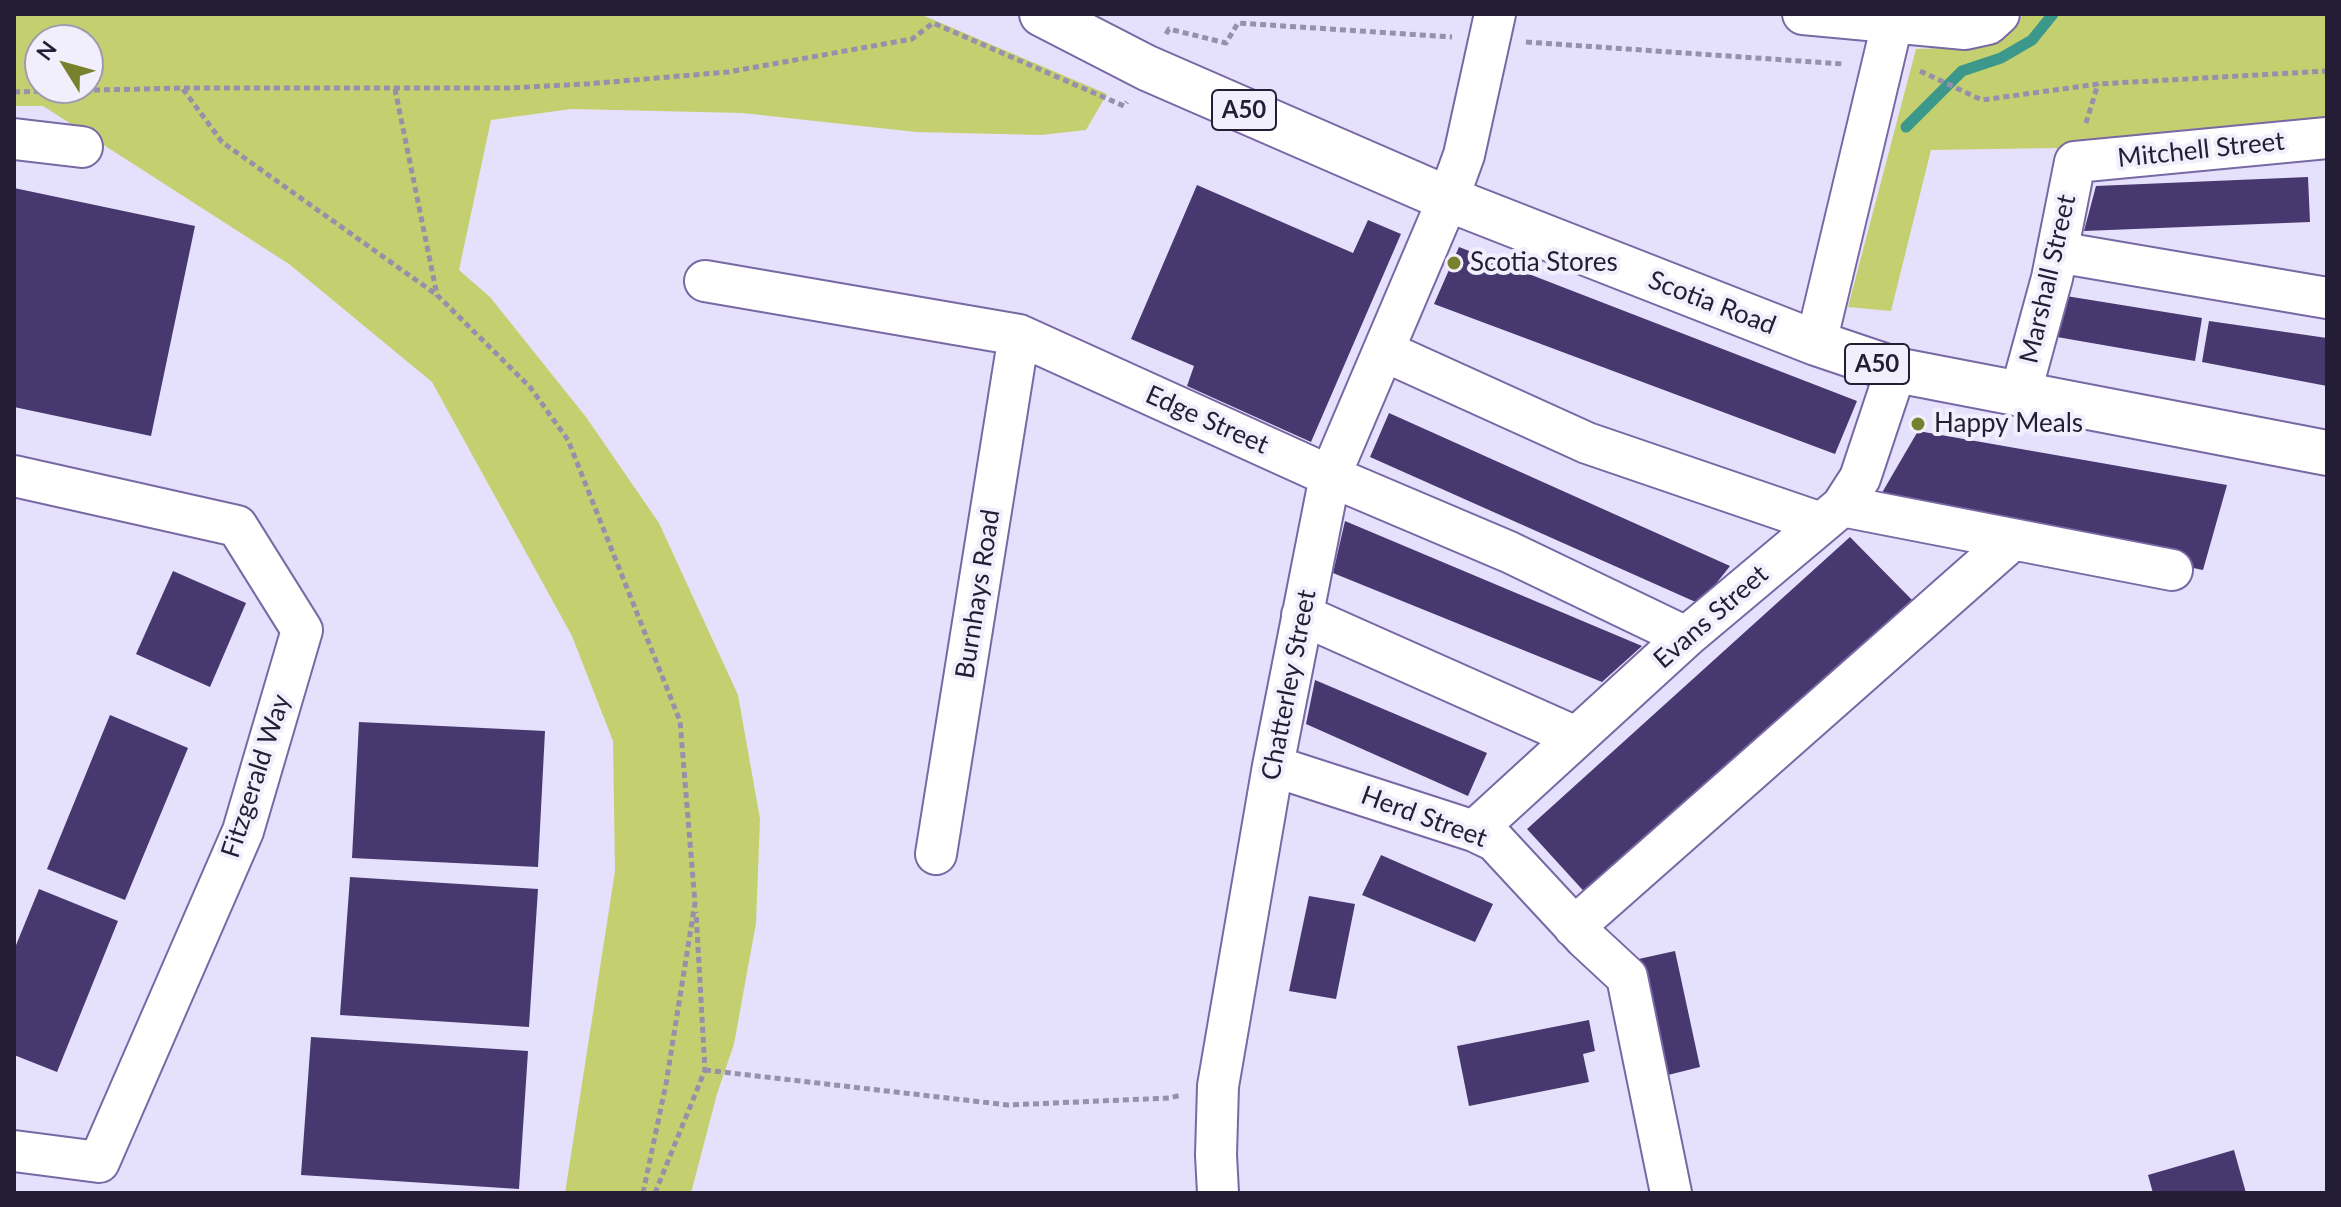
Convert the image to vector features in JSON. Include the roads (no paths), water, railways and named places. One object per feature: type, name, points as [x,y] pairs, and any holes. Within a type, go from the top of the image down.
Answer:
[{"type":"main road","name":"Scotia Road","points":[[1063,19],[1147,68],[1448,199],[1816,343],[1896,370],[2327,453]]},
{"type":"street","points":[[1803,14],[1965,29],[1988,24],[1999,14]]},
{"type":"street","points":[[1816,343],[1892,24]]},
{"type":"street","name":"Chatterley Street","points":[[1218,1193],[1218,1086],[1273,766],[1330,476],[1464,155],[1492,26]]},
{"type":"street","name":"Mitchell Street","points":[[2075,162],[2327,138]]},
{"type":"street","points":[[14,139],[82,147]]},
{"type":"street","name":"Marshall Street","points":[[2020,395],[2057,252],[2075,162]]},
{"type":"street","points":[[2057,252],[2327,298]]},
{"type":"street","name":"Edge Street","points":[[705,281],[1019,335],[1330,476],[1509,552],[1686,637]]},
{"type":"street","name":"Burnhays Road","points":[[936,854],[1019,335]]},
{"type":"street","points":[[1384,351],[1587,443],[1831,514],[2011,541],[2172,570]]},
{"type":"street","name":"Evans Street","points":[[1474,831],[1686,637],[1831,514],[1860,478],[1896,370]]},
{"type":"street","name":"Fitzgerald Way","points":[[14,476],[237,526],[302,630],[243,831],[99,1162],[14,1151]]},
{"type":"street","points":[[1580,933],[2011,541]]},
{"type":"street","points":[[1302,615],[1576,737]]},
{"type":"street","name":"Herd Street","points":[[1273,766],[1474,831],[1495,841],[1580,933],[1627,977],[1671,1193]]},
{"type":"waterway","points":[[1906,127],[1962,71],[2001,58],[2032,40],[2053,14]]},
{"type":"place","name":"Scotia Stores","points":[[1454,263]]},
{"type":"place","name":"Happy Meals","points":[[1918,424]]}]
